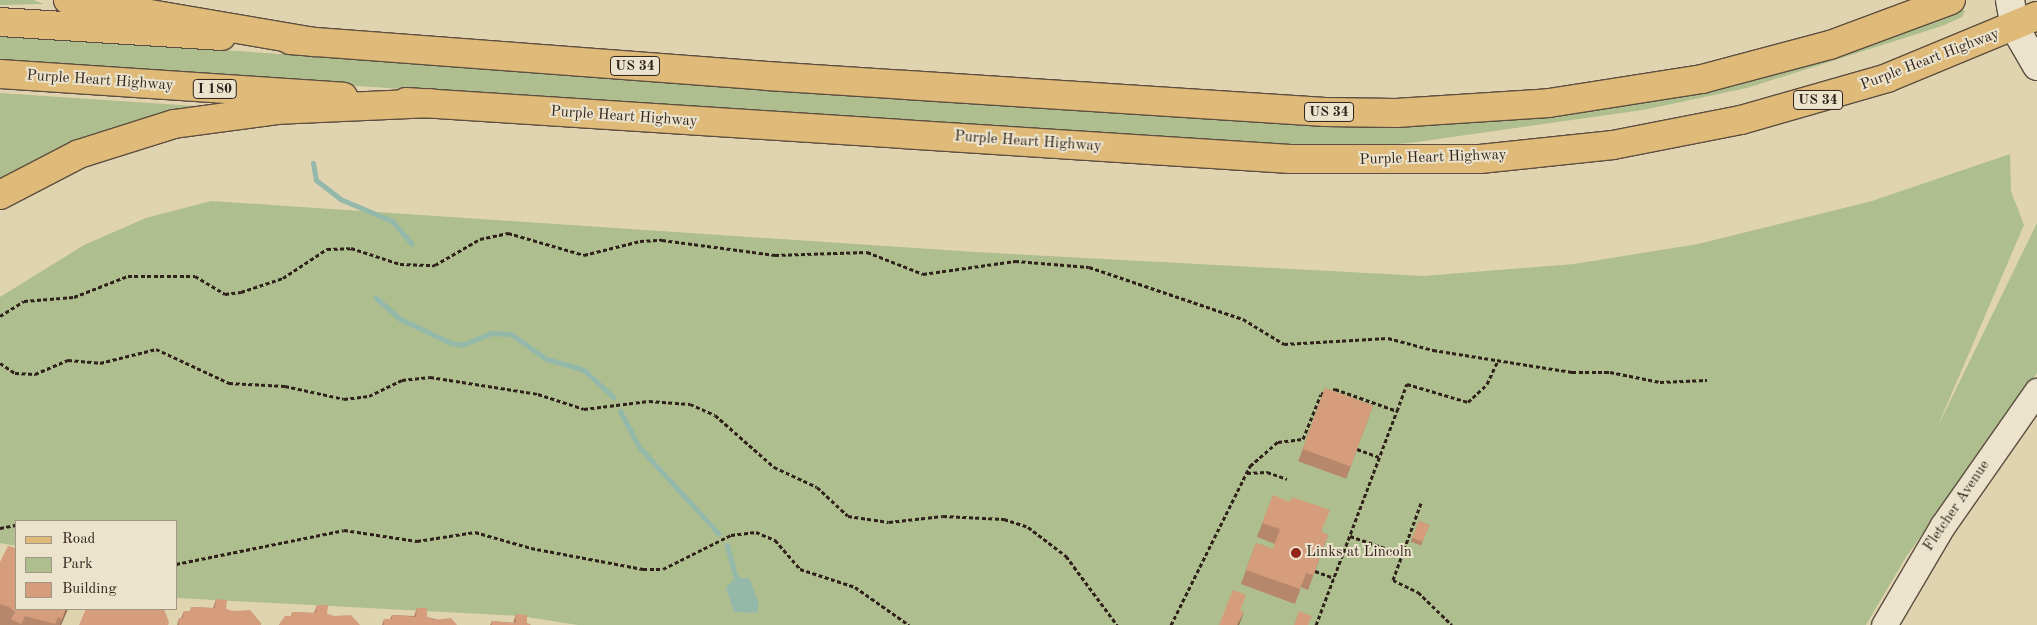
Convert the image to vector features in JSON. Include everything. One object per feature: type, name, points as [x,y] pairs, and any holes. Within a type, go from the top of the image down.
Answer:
[{"type":"main road","points":[[68,0],[314,42]]},
{"type":"main road","name":"US 34","points":[[314,42],[816,80],[1325,112],[1396,112],[1549,103],[1702,79],[1830,45],[1951,0]]},
{"type":"main road","points":[[2010,0],[2026,22],[2037,66]]},
{"type":"main road","points":[[0,22],[314,42]]},
{"type":"main road","name":"Purple Heart Highway","points":[[0,74],[1290,159],[1480,158],[1613,145],[1741,120],[1887,78],[2026,22]]},
{"type":"main road","points":[[0,194],[79,154],[174,124],[267,111],[430,103]]},
{"type":"street","name":"Fletcher Avenue","points":[[1884,625],[1943,524],[2037,391]]},
{"type":"path","points":[[0,316],[24,301],[74,297],[128,276],[195,276],[225,294],[241,292],[283,278],[327,249],[351,248],[400,264],[434,265],[480,239],[508,233],[584,254],[640,241],[662,240],[775,255],[867,252],[923,274],[1015,261],[1089,267],[1243,319],[1284,344],[1388,338],[1433,350],[1660,382],[1706,380]]},
{"type":"path","points":[[0,363],[15,373],[35,374],[68,360],[100,363],[156,349],[234,384],[285,386],[344,399],[369,396],[402,380],[430,377],[538,394],[584,409],[649,401],[690,404],[716,415],[774,467],[817,487],[848,516],[890,522],[943,516],[1004,519],[1028,527],[1066,556],[1117,625]]},
{"type":"path","points":[[1316,625],[1407,384],[1434,396],[1468,402],[1488,384],[1498,360]]},
{"type":"path","points":[[1171,625],[1247,473],[1273,445],[1303,439],[1320,394],[1335,389],[1397,410]]},
{"type":"path","points":[[1357,449],[1379,457]]},
{"type":"path","points":[[1247,473],[1267,472],[1287,479]]},
{"type":"path","points":[[1421,503],[1392,580],[1418,592],[1452,625]]},
{"type":"path","points":[[0,528],[15,525]]},
{"type":"path","points":[[178,564],[344,530],[417,541],[475,532],[531,548],[643,570],[663,569],[732,535],[756,532],[775,540],[800,569],[855,587],[909,625]]},
{"type":"path","points":[[1350,536],[1402,554]]},
{"type":"path","points":[[1315,571],[1334,578]]},
{"type":"green space","points":[[0,0],[33,0],[44,4],[0,5]]},
{"type":"green space","points":[[1958,9],[1965,11],[1962,17],[1942,26],[1747,88],[1643,110],[1410,143],[1335,148],[1292,149],[0,62],[0,35],[1077,108],[1547,116]]},
{"type":"green space","points":[[0,93],[210,107],[0,188]]},
{"type":"green space","name":"Links at Lincoln","points":[[2010,154],[2011,191],[2024,225],[1936,430],[2037,223],[2037,373],[1906,557],[1866,625],[578,625],[520,616],[178,598],[178,520],[15,520],[15,546],[0,543],[0,297],[84,245],[146,218],[211,201],[975,252],[1423,276],[1574,264],[1698,244],[1872,201]]},
{"type":"shaded area","points":[[735,578],[748,578],[751,582],[759,605],[757,613],[734,612],[726,588]]},
{"type":"building","points":[[1325,388],[1373,405],[1351,467],[1303,449]]},
{"type":"building","name":"Links at Lincoln","points":[[1273,495],[1290,502],[1292,497],[1330,510],[1321,532],[1328,535],[1313,575],[1306,573],[1300,589],[1246,570],[1256,543],[1273,549],[1280,529],[1262,523]]},
{"type":"building","points":[[1419,521],[1429,525],[1422,542],[1412,538]]},
{"type":"building","points":[[8,546],[15,548],[15,610],[66,610],[62,619],[58,617],[55,624],[25,616],[21,624],[11,619],[15,612],[9,607],[0,604],[0,562]]},
{"type":"building","points":[[1233,590],[1246,595],[1240,611],[1244,612],[1237,625],[1219,625]]},
{"type":"building","points":[[216,599],[227,600],[226,609],[233,611],[250,610],[261,625],[179,625],[179,618],[183,618],[184,611],[191,611],[191,607],[215,608]]},
{"type":"building","points":[[317,605],[328,605],[327,614],[334,616],[351,615],[360,625],[280,625],[285,616],[292,616],[292,612],[316,613]]},
{"type":"building","points":[[417,608],[427,608],[427,617],[434,620],[451,618],[457,625],[384,625],[384,619],[392,619],[392,615],[416,617]]},
{"type":"building","points":[[86,610],[164,610],[169,622],[168,625],[79,625]]},
{"type":"building","points":[[1299,611],[1312,616],[1308,625],[1294,625]]},
{"type":"building","points":[[516,614],[527,615],[527,623],[531,625],[492,625],[492,621],[516,623]]},
{"type":"waterway","points":[[313,163],[316,180],[340,199],[392,221],[412,244]]},
{"type":"waterway","points":[[376,298],[400,319],[451,343],[462,345],[492,333],[511,334],[546,359],[584,370],[613,397]]},
{"type":"waterway","points":[[620,411],[639,447],[718,533]]},
{"type":"waterway","points":[[727,545],[737,582]]},
{"type":"place","name":"Links at Lincoln","points":[[1296,553]]}]
